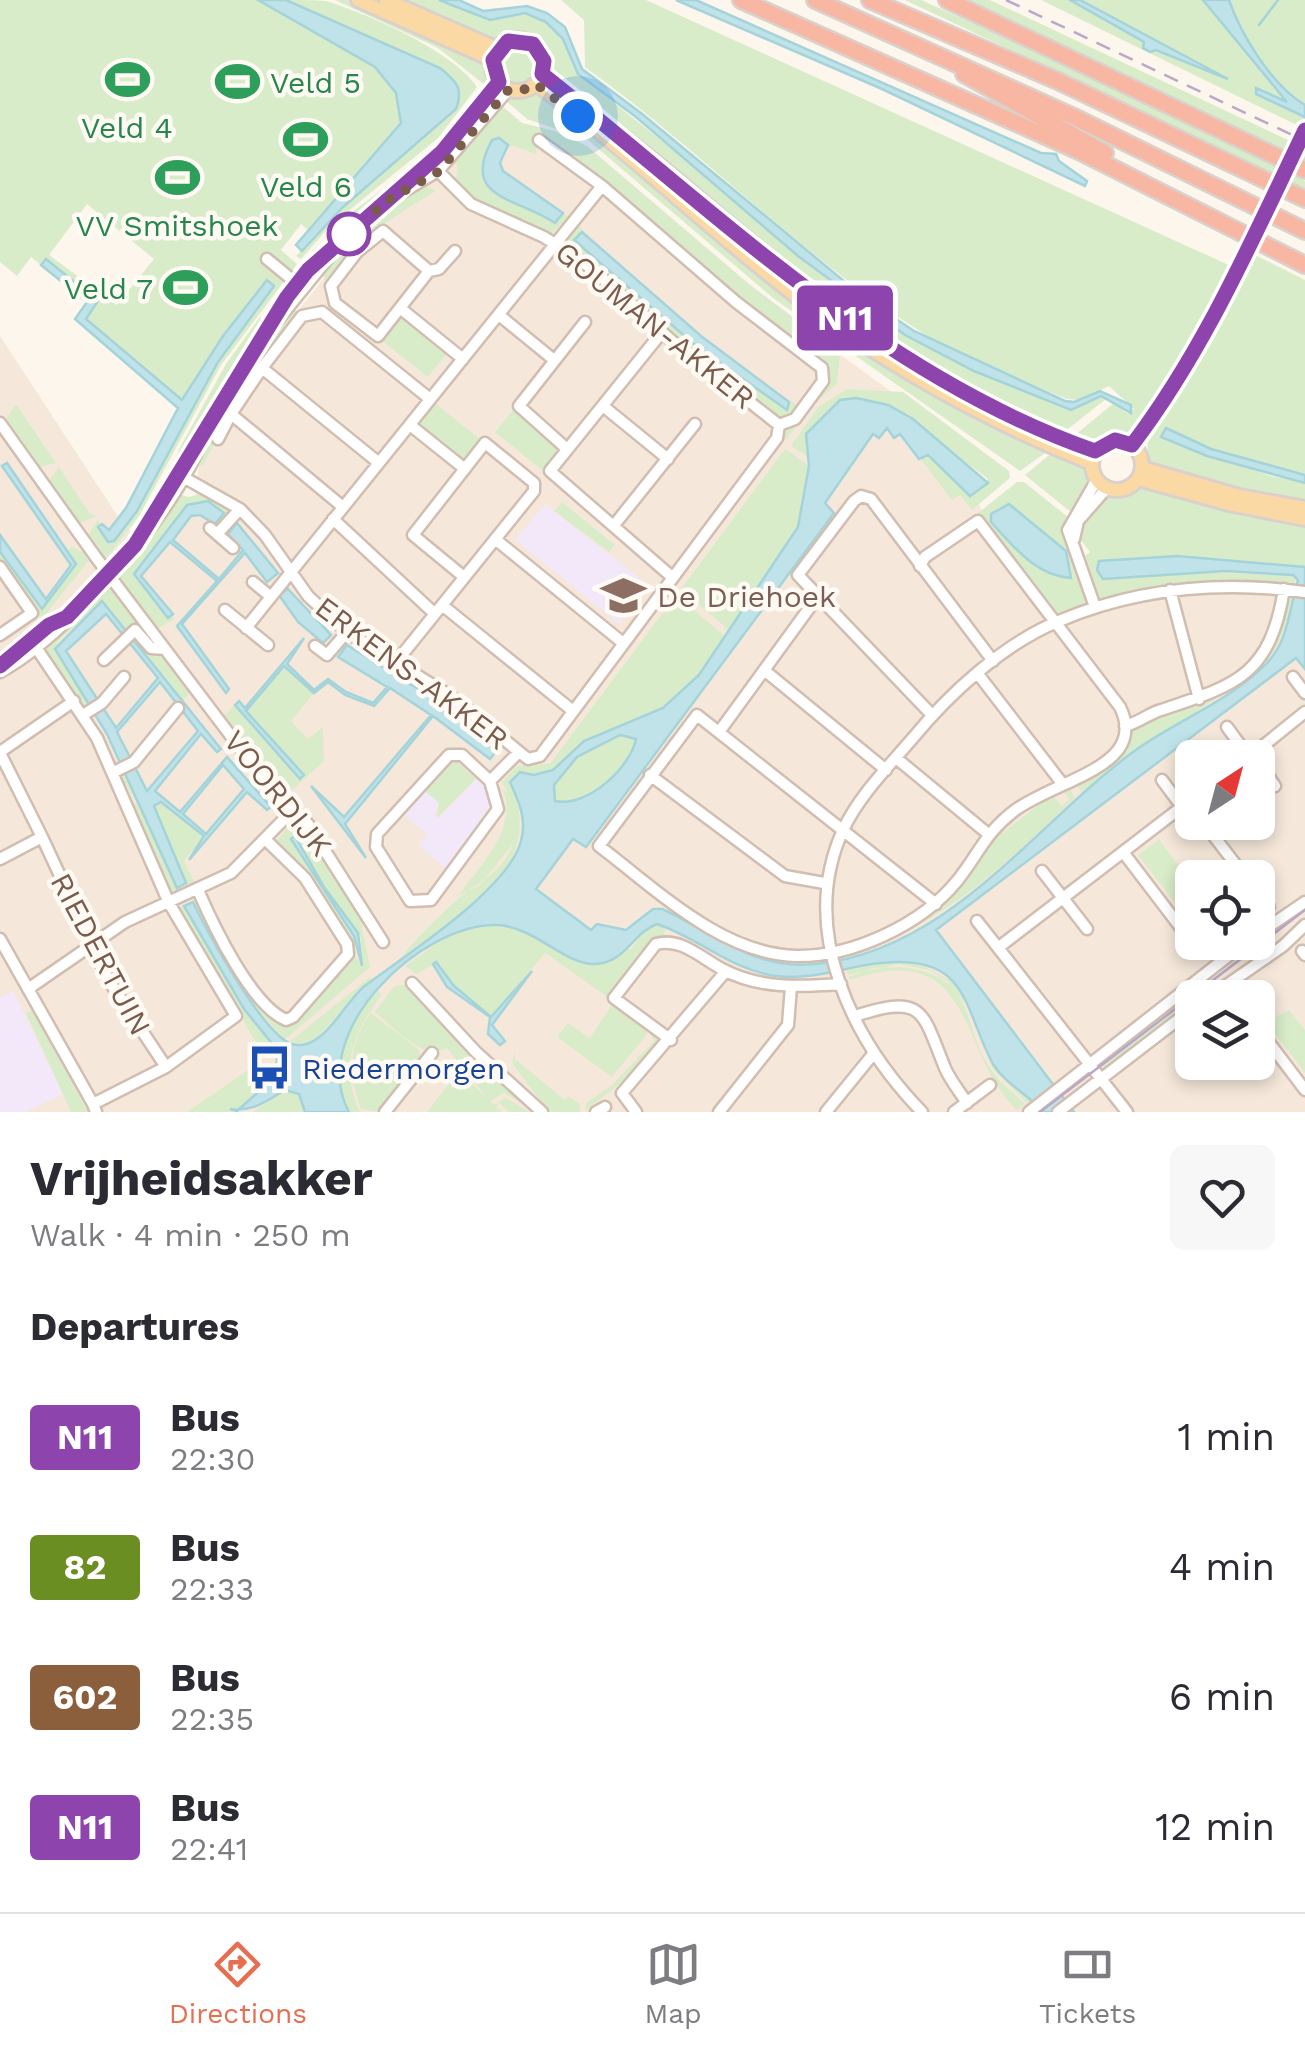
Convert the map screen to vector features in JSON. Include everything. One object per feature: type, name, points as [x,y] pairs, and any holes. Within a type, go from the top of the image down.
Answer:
[{"type":"highway","points":[[741,0],[908,72],[1260,241]]},
{"type":"highway","points":[[815,0],[910,40],[1305,231]]},
{"type":"highway","points":[[870,0],[1058,82],[1305,199]]},
{"type":"highway","points":[[947,0],[1305,170]]},
{"type":"highway","points":[[910,40],[995,94],[1305,265]]},
{"type":"main road","points":[[358,0],[495,55]]},
{"type":"main road","points":[[386,0],[495,55],[504,86],[523,90],[539,79],[542,54],[528,41],[508,41],[495,55]]},
{"type":"main road","points":[[539,79],[675,178],[777,268],[875,339],[980,400],[1093,457],[1101,484],[1124,490],[1140,473]]},
{"type":"main road","points":[[1093,457],[1115,440],[1132,445],[1140,473]]},
{"type":"main road","points":[[1140,473],[1305,508]]},
{"type":"main road","points":[[1140,473],[1228,504],[1305,519]]},
{"type":"street","points":[[0,669],[67,617],[119,564],[156,516],[266,331],[335,247],[434,167],[504,86]]},
{"type":"street","points":[[1132,445],[1196,350],[1305,130]]},
{"type":"street","points":[[490,781],[518,753],[528,759],[540,756],[777,438],[780,425],[795,419],[823,381],[822,368],[721,290],[602,186],[539,140]]},
{"type":"street","name":"GOUMAN-AKKER","points":[[434,167],[471,204],[556,245],[590,268],[662,332],[780,425]]},
{"type":"street","points":[[246,628],[602,186]]},
{"type":"street","points":[[429,271],[383,230],[333,280],[331,299],[378,336],[429,271],[440,270],[455,250]]},
{"type":"street","points":[[267,259],[302,287]]},
{"type":"street","points":[[400,308],[463,359]]},
{"type":"street","points":[[218,438],[262,368],[302,316],[322,312],[433,396]]},
{"type":"street","points":[[499,314],[554,360]]},
{"type":"street","points":[[568,450],[519,406],[585,322]]},
{"type":"street","points":[[662,332],[550,471],[672,577]]},
{"type":"street","points":[[262,368],[379,462]]},
{"type":"street","points":[[602,406],[668,459]]},
{"type":"street","points":[[231,414],[344,507]]},
{"type":"street","name":"VOORDIJK","points":[[0,423],[243,752],[294,808],[334,863],[382,942]]},
{"type":"street","points":[[615,524],[695,424]]},
{"type":"street","points":[[410,425],[465,469]]},
{"type":"street","points":[[397,662],[536,487],[485,443],[412,535],[464,577]]},
{"type":"street","name":"ERKENS-AKKER","points":[[181,475],[240,509],[308,596],[346,632],[452,698],[518,753]]},
{"type":"street","points":[[1095,607],[1074,538],[1068,530],[1071,519],[1101,484]]},
{"type":"street","points":[[932,714],[798,575],[854,500],[862,496],[871,499],[993,661]]},
{"type":"street","points":[[233,548],[214,531],[240,509]]},
{"type":"street","points":[[333,520],[438,609],[573,711]]},
{"type":"street","points":[[920,566],[925,557],[978,521],[1120,707],[1125,726],[1121,747],[1060,782],[987,834],[959,878],[936,904],[897,928],[831,957],[784,956],[735,942],[599,846],[697,716],[936,904]]},
{"type":"street","points":[[494,539],[623,643]]},
{"type":"street","points":[[0,567],[32,613],[0,636]]},
{"type":"street","points":[[253,582],[271,597]]},
{"type":"street","points":[[922,1112],[874,1053],[831,957],[824,884],[844,830],[886,770],[932,714],[993,661],[1055,622],[1095,607],[1170,590],[1220,586],[1294,591],[1263,654],[1240,678],[1199,700],[1158,710],[1125,726]]},
{"type":"street","points":[[1170,590],[1199,700]]},
{"type":"street","points":[[719,732],[818,596]]},
{"type":"street","points":[[225,610],[268,645]]},
{"type":"street","name":"VOORDIJK","points":[[104,660],[135,630],[157,651],[165,649]]},
{"type":"street","points":[[315,646],[327,654],[346,632]]},
{"type":"street","points":[[0,939],[94,1108],[166,1067],[236,1016],[169,903],[117,771],[86,712],[34,645]]},
{"type":"street","points":[[764,670],[886,770]]},
{"type":"street","points":[[978,674],[1060,782]]},
{"type":"street","points":[[86,712],[102,703],[124,677]]},
{"type":"street","points":[[1293,677],[1305,694]]},
{"type":"street","points":[[0,752],[74,701]]},
{"type":"street","points":[[117,771],[134,762],[178,708]]},
{"type":"street","points":[[1272,740],[1305,712]]},
{"type":"street","points":[[1227,728],[1237,740]]},
{"type":"street","name":"RIEDERTUIN","points":[[0,752],[134,1024],[166,1067]]},
{"type":"street","points":[[449,754],[462,755],[490,781],[499,803],[487,828],[431,900],[423,904],[410,901],[376,847],[377,834],[449,754]]},
{"type":"street","points":[[896,758],[987,834]]},
{"type":"street","points":[[650,775],[785,876],[824,884]]},
{"type":"street","points":[[1162,780],[1175,792]]},
{"type":"street","points":[[28,988],[91,942],[231,873],[294,808]]},
{"type":"street","points":[[998,947],[1175,814]]},
{"type":"street","name":"RIEDERTUIN","points":[[0,859],[42,837]]},
{"type":"street","points":[[198,890],[246,977],[276,1016],[286,1020],[293,1017],[348,954],[347,944],[299,870],[266,840]]},
{"type":"street","points":[[1217,840],[1232,860]]},
{"type":"street","points":[[1123,852],[1175,920]]},
{"type":"street","points":[[1042,870],[1087,929]]},
{"type":"street","points":[[1275,922],[1305,902]]},
{"type":"street","points":[[978,921],[1127,1112]]},
{"type":"street","points":[[1234,980],[1283,946],[1305,924]]},
{"type":"street","points":[[672,1040],[614,998],[648,951],[665,942],[678,943],[726,972],[791,987],[839,979]]},
{"type":"street","points":[[1032,1110],[1223,960]]},
{"type":"street","points":[[636,1112],[623,1100],[622,1093],[672,1040],[726,972]]},
{"type":"street","points":[[412,984],[476,1052],[542,1112]]},
{"type":"street","points":[[719,1112],[788,1025],[791,987]]},
{"type":"street","points":[[855,1016],[902,1006],[924,1016],[934,1032],[946,1070],[966,1103]]},
{"type":"street","points":[[1062,1109],[1175,1023]]},
{"type":"street","points":[[385,1112],[431,1055],[419,1049]]},
{"type":"street","points":[[1275,1050],[1305,1090]]},
{"type":"street","points":[[826,1112],[874,1053]]},
{"type":"street","points":[[954,1112],[990,1085]]},
{"type":"shaded area","points":[[507,113],[900,398],[1057,611],[1247,558],[1305,570],[1305,1112],[0,1112],[0,336],[117,515],[142,544],[195,500],[199,465],[215,428],[256,363],[364,233],[420,191]]},
{"type":"shaded area","points":[[545,504],[648,585],[619,624],[516,540]]},
{"type":"shaded area","points":[[478,777],[496,804],[453,866],[445,868],[419,845],[427,835],[403,813],[424,790],[439,803],[434,815],[439,818]]},
{"type":"shaded area","points":[[13,991],[64,1094],[25,1112],[0,1112],[0,998]]},
{"type":"green space","name":"VV Smitshoek","points":[[0,0],[258,0],[375,67],[396,93],[401,124],[308,230],[301,224],[281,250],[297,264],[221,365],[139,516],[105,560],[86,539],[98,519],[108,541],[268,281],[223,336],[183,400],[85,318],[98,301],[46,260],[41,265],[31,257],[17,276],[0,262]],"holes":[[[87,204],[154,259],[117,305],[49,255]]]},
{"type":"green space","points":[[286,0],[326,1],[386,24],[449,60],[477,87],[438,138],[330,226],[301,259],[296,256],[342,208],[381,176],[440,68]]},
{"type":"green space","points":[[335,0],[351,0],[480,57],[487,65],[490,89],[438,48]]},
{"type":"green space","points":[[393,0],[439,0],[490,20],[525,13],[546,22],[563,39],[578,74],[905,335],[974,371],[1071,410],[1100,396],[1106,399],[1060,435],[989,402],[884,342],[550,74],[545,52],[533,39],[516,35],[495,41]]},
{"type":"green space","points":[[561,0],[646,0],[1244,272],[1247,265],[1253,266],[1255,255],[1305,280],[1305,475],[1211,449],[1167,428],[1161,437],[1271,476],[1305,483],[1305,507],[1150,466],[1147,441],[1161,418],[1151,411],[1130,434],[1095,442],[1075,441],[1079,437],[1075,435],[1114,403],[1128,414],[1134,409],[1109,386],[1080,400],[1067,399],[970,359],[872,298],[585,67],[584,20]]},
{"type":"green space","points":[[905,0],[921,0],[1131,94],[1305,181],[1305,189]]},
{"type":"green space","points":[[968,0],[990,0],[1305,148],[1305,160]]},
{"type":"green space","points":[[1041,0],[1305,0],[1305,129]]},
{"type":"green space","points":[[521,45],[532,51],[537,69],[528,80],[515,83],[506,80],[498,63],[504,51]]},
{"type":"green space","points":[[531,91],[541,93],[846,338],[912,382],[1045,447],[1041,450],[1045,453],[1020,471],[773,298],[588,140],[527,119],[504,99]]},
{"type":"green space","points":[[501,105],[522,123],[555,131],[587,146],[749,284],[840,353],[837,384],[810,408],[786,440],[781,437],[785,429],[827,381],[825,366],[787,341],[602,184],[538,144],[535,154],[512,145],[507,150],[495,138],[503,197],[554,223],[563,213],[569,217],[549,236],[526,220],[484,209],[455,186],[458,167],[453,160]]},
{"type":"green space","points":[[410,169],[414,173],[319,257],[307,266],[304,263],[351,213]]},
{"type":"green space","points":[[424,185],[436,191],[374,232],[349,255],[327,284],[323,276],[342,248],[380,213]]},
{"type":"green space","points":[[579,226],[584,231],[575,240],[695,345],[787,410],[791,401],[798,406],[790,417],[779,420],[568,249],[566,241]]},
{"type":"green space","points":[[294,309],[301,314],[262,358],[202,466],[197,463],[248,359],[277,323]]},
{"type":"green space","points":[[404,315],[449,351],[428,377],[380,339]]},
{"type":"green space","points":[[260,317],[266,322],[252,336],[255,340],[183,455],[178,451],[226,364]]},
{"type":"green space","points":[[847,389],[903,392],[1009,471],[1010,478],[972,510],[960,495],[952,500],[920,458],[936,459],[970,496],[988,479],[888,405],[809,445],[808,457],[791,446],[818,407]]},
{"type":"green space","points":[[435,403],[482,441],[466,461],[416,426]]},
{"type":"green space","points":[[16,404],[56,463],[36,468],[4,423]]},
{"type":"green space","points":[[514,409],[561,448],[543,471],[495,432]]},
{"type":"green space","points":[[785,449],[809,466],[798,527],[730,631],[681,589]]},
{"type":"green space","points":[[1060,452],[1084,464],[1089,479],[1072,513],[1025,475],[1048,456]]},
{"type":"green space","points":[[59,467],[90,514],[96,516],[77,525],[47,484]]},
{"type":"green space","points":[[1017,482],[1024,482],[1069,518],[1066,524],[1088,602],[1059,618],[978,513]]},
{"type":"green space","points":[[1141,486],[1305,523],[1305,567],[1177,556],[1173,572],[1293,575],[1296,586],[1192,583],[1101,602],[1085,556],[1090,552],[1080,539],[1081,522],[1103,496],[1125,494]]},
{"type":"green space","points":[[208,492],[235,509],[234,514],[215,528],[187,505],[134,574],[168,617],[173,614],[173,620],[155,630],[117,575],[179,494],[188,497]]},
{"type":"green space","points":[[562,502],[615,545],[609,552],[554,511]]},
{"type":"green space","points":[[73,547],[90,556],[89,560],[43,618],[0,563],[0,552],[42,609],[76,565],[67,551]]},
{"type":"green space","points":[[109,585],[160,648],[127,632],[102,601],[57,642],[92,707],[84,709],[45,648]]},
{"type":"green space","points":[[676,595],[726,637],[699,675],[663,708],[584,741],[553,770],[510,783],[519,814],[518,840],[508,864],[471,905],[400,960],[469,890],[459,895],[502,831],[506,803],[502,788],[508,794],[502,782],[517,766],[550,764]],"holes":[[[513,844],[503,862],[484,880]]]},
{"type":"green space","points":[[1286,597],[1294,598],[1292,615],[1269,661],[1082,792],[1074,781],[1101,762],[1130,729],[1209,698],[1240,678],[1260,651]]},
{"type":"green space","points":[[134,633],[163,654],[192,690],[182,702],[129,635]]},
{"type":"green space","points":[[285,666],[314,693],[291,721],[308,739],[323,727],[324,761],[289,793],[223,717],[236,703],[301,778],[304,775],[246,711]]},
{"type":"green space","points":[[632,734],[636,739],[616,774],[580,798],[555,801],[554,785],[577,757],[620,735]]},
{"type":"green space","points":[[453,758],[476,779],[437,818],[439,803],[424,790]]},
{"type":"green space","points":[[125,770],[177,887],[186,883],[154,806],[161,801],[204,837],[184,861],[195,884],[176,894],[168,891],[133,805],[137,803],[120,776]]},
{"type":"green space","points":[[1070,789],[1075,798],[967,894],[909,930],[839,959],[837,954],[931,911],[990,842],[1052,795],[1062,806],[1069,799],[1064,792]]},
{"type":"green space","points":[[297,817],[358,908],[370,967],[284,1040],[246,995],[193,902],[196,899],[272,1019],[291,1023],[351,948],[274,843]],"holes":[[[296,837],[324,887],[361,938],[362,966],[356,958],[354,936],[292,839]]]},
{"type":"green space","points":[[1159,839],[1175,861],[1175,903],[1138,855]]},
{"type":"green space","points":[[184,906],[244,1009],[275,1045],[263,1054],[177,909]]},
{"type":"green space","points":[[657,924],[666,927],[662,940],[609,998],[545,953],[491,1017],[454,986],[436,963],[416,974],[405,966],[440,941],[469,928],[494,925],[529,931],[554,945],[631,949],[644,931]]},
{"type":"green space","points":[[893,962],[922,965],[953,982],[975,1013],[994,1066],[1032,1099],[1027,1103],[993,1069],[970,1009],[947,981],[929,970],[899,964],[848,975],[847,970]]},
{"type":"green space","points":[[902,967],[927,972],[956,992],[992,1071],[1025,1104],[1017,1110],[998,1087],[959,1008],[943,987],[922,974],[891,971],[850,980],[849,977],[874,968]]},
{"type":"green space","points":[[370,977],[372,980],[312,1043],[288,1043]]},
{"type":"green space","points":[[411,985],[473,1055],[535,1111],[504,1093],[490,1101],[494,1105],[506,1098],[529,1112],[509,1112],[499,1103],[496,1107],[502,1112],[427,1112],[459,1071],[487,1098],[447,1048],[428,1051],[419,1047],[375,1012],[394,986]]},
{"type":"green space","points":[[379,990],[381,996],[352,1051],[350,1080],[360,1112],[349,1112],[342,1095],[339,1063],[349,1032]]},
{"type":"green space","points":[[614,1002],[664,1036],[627,1084],[622,1082],[585,1111],[586,1103],[611,1086],[654,1041],[647,1028],[615,1005],[648,1033],[612,1077],[557,1037],[568,1023],[590,1038]]},
{"type":"green space","points":[[1175,1005],[1175,1019],[1107,1072],[1100,1062]]},
{"type":"green space","points":[[32,1010],[88,1112],[71,1112],[26,1013]]},
{"type":"green space","points":[[1289,1010],[1305,1030],[1305,1073],[1275,1034],[1275,1017]]},
{"type":"green space","points":[[371,1013],[418,1049],[422,1059],[380,1112],[361,1109],[352,1071],[354,1048]]},
{"type":"green space","points":[[515,1051],[515,1059],[565,1100],[568,1096],[580,1104],[580,1112],[549,1112],[512,1063]]},
{"type":"green space","points":[[254,1066],[267,1088],[239,1112],[187,1112]]},
{"type":"green space","points":[[285,1090],[299,1094],[305,1112],[253,1112]]},
{"type":"water","points":[[258,0],[286,0],[440,68],[459,90],[456,109],[342,208],[302,251],[296,245],[401,123],[396,93],[375,67]]},
{"type":"water","points":[[439,0],[459,0],[483,11],[527,6],[547,13],[565,27],[582,69],[862,296],[914,331],[1065,401],[1074,402],[1100,391],[1131,405],[1131,413],[1101,396],[1071,410],[974,371],[905,335],[798,256],[636,117],[578,74],[563,39],[546,22],[525,13],[490,20]]},
{"type":"water","points":[[676,0],[696,0],[1041,153],[1056,154],[1059,161],[1087,181],[1085,186],[882,89]]},
{"type":"water","points":[[1070,0],[1080,0],[1228,79],[1156,50],[1150,52],[1143,48],[1144,42]]},
{"type":"water","points":[[1203,0],[1229,0],[1260,59],[1281,86],[1305,105],[1305,117],[1256,94],[1256,88],[1287,102]]},
{"type":"water","points":[[499,138],[508,145],[500,163],[503,171],[563,213],[555,223],[509,201],[488,185],[483,174],[484,159],[492,140]]},
{"type":"water","points":[[582,232],[701,336],[789,402],[787,410],[695,345],[574,240]]},
{"type":"water","points":[[46,259],[98,301],[86,319],[182,400],[223,336],[267,280],[274,286],[218,362],[137,511],[114,541],[108,542],[98,527],[102,524],[109,530],[126,508],[178,408],[75,319],[87,302],[41,265]]},
{"type":"water","points":[[856,398],[888,405],[913,419],[988,483],[970,496],[928,455],[919,459],[900,434],[894,438],[887,428],[879,438],[873,434],[825,503],[834,513],[586,847],[573,839],[536,889],[591,930],[597,924],[626,930],[653,909],[662,909],[754,956],[794,965],[864,954],[908,935],[987,880],[1133,752],[1219,700],[1266,664],[1287,624],[1298,580],[1293,575],[1225,571],[1103,579],[1097,570],[1099,561],[1177,556],[1305,567],[1305,669],[1296,658],[1187,740],[1175,740],[1175,749],[936,930],[1074,1112],[1042,1112],[1003,1077],[993,1064],[959,990],[948,976],[932,967],[911,962],[882,963],[803,976],[776,976],[730,961],[657,924],[615,958],[595,964],[572,959],[525,932],[498,925],[468,929],[436,942],[378,988],[357,1017],[343,1049],[340,1081],[349,1112],[305,1112],[299,1094],[285,1090],[259,1105],[239,1109],[275,1077],[278,1051],[244,1009],[184,906],[193,902],[237,980],[280,1037],[303,1045],[324,1034],[358,992],[454,920],[497,880],[512,860],[521,841],[523,818],[510,782],[520,772],[534,775],[553,770],[584,741],[663,708],[699,675],[798,527],[809,466],[806,434],[840,400]],"holes":[[[620,735],[636,739],[616,774],[593,792],[567,802],[555,801],[554,785],[577,757]]]},
{"type":"water","points":[[1166,428],[1211,449],[1305,475],[1305,483],[1207,456],[1161,437]]},
{"type":"water","points":[[7,463],[76,564],[42,609],[0,552],[0,535],[46,599],[71,565],[2,466]]},
{"type":"water","points":[[208,501],[224,513],[215,524],[200,515],[191,516],[173,540],[219,579],[243,550],[228,534],[237,523],[278,573],[267,582],[245,553],[182,624],[229,689],[226,693],[177,626],[217,581],[170,542],[141,576],[173,614],[168,618],[134,574],[187,505]]},
{"type":"water","points":[[1009,504],[1066,551],[1071,578],[1036,566],[991,522],[991,514]]},
{"type":"water","points":[[288,589],[331,635],[323,643],[298,622],[279,595]]},
{"type":"water","points":[[102,601],[221,749],[217,752],[201,734],[155,791],[180,812],[227,757],[271,807],[267,810],[247,792],[189,860],[204,836],[161,802],[154,806],[186,883],[177,888],[107,734],[55,649]],"holes":[[[106,614],[158,678],[116,728],[66,651]],[[160,682],[198,731],[147,791],[117,732]],[[223,765],[244,789],[206,834],[183,814]]]},
{"type":"water","points":[[304,638],[287,664],[314,690],[328,679],[373,703],[387,687],[338,657],[347,645],[459,714],[498,749],[490,759],[433,716],[345,824],[366,858],[311,786],[344,817],[431,715],[390,688],[374,706],[345,695],[328,682],[314,693],[284,666],[246,711],[304,775],[300,779],[235,705],[239,701],[245,708]]},
{"type":"water","points":[[295,836],[324,887],[358,933],[362,966],[354,936],[291,839]]},
{"type":"water","points":[[436,962],[454,986],[491,1017],[532,971],[492,1025],[505,1041],[500,1045],[488,1034],[490,1017],[447,987],[433,964]]},
{"type":"waterway","points":[[1259,25],[1278,0]]},
{"type":"tram line","points":[[1040,1112],[1305,910]]},
{"type":"railway","points":[[1006,0],[1305,141]]},
{"type":"bus line","name":"N11","points":[[0,666],[49,625],[67,617],[135,545],[156,516],[184,458],[287,297],[308,270],[430,162],[468,123],[499,82],[493,72],[493,60],[508,41],[533,44],[542,54],[542,74],[819,300],[946,382],[1029,424],[1095,451],[1115,440],[1132,445],[1155,414],[1208,329],[1305,130]]},
{"type":"place","name":"Veld 4","points":[[127,80]]},
{"type":"place","name":"Veld 5","points":[[237,82]]},
{"type":"place","name":"Veld 6","points":[[306,139]]},
{"type":"place","name":"VV Smitshoek","points":[[177,178]]},
{"type":"place","name":"Veld 7","points":[[186,288]]},
{"type":"place","name":"De Driehoek","points":[[624,596]]},
{"type":"place","name":"Riedermorgen","points":[[269,1068]]},
{"type":"route","points":[[349,234],[391,198],[438,172],[509,89],[523,90],[536,84],[578,116]]}]
